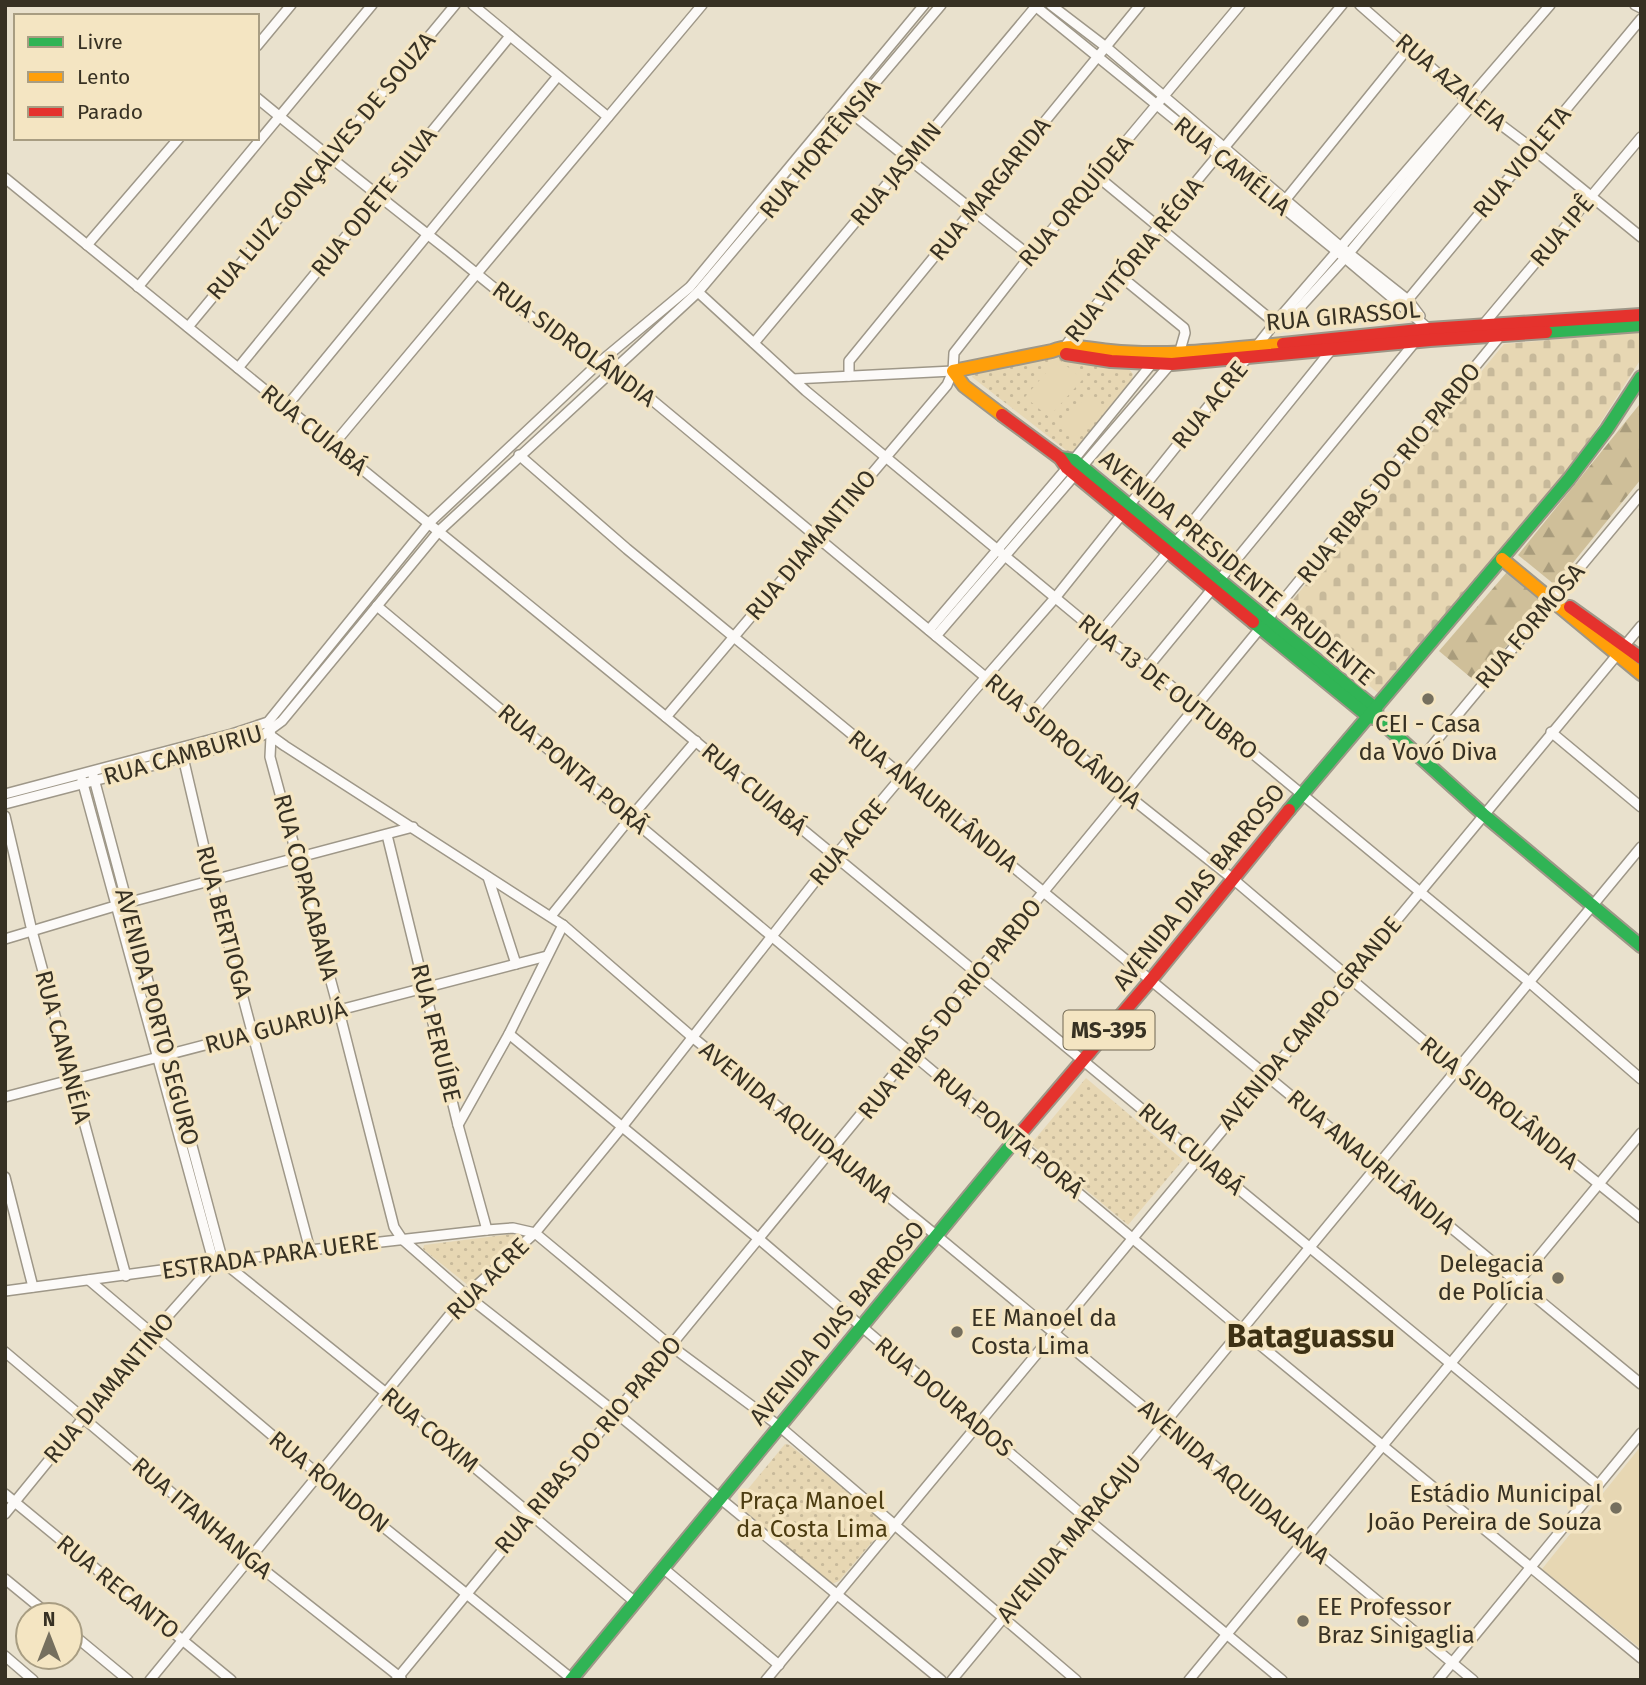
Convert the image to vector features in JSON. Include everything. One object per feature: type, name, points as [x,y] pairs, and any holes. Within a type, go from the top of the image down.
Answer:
[{"type":"street","points":[[259,44],[291,5]]},
{"type":"street","points":[[138,287],[372,5]]},
{"type":"street","name":"RUA LUIZ GONÇALVES DE SOUZA","points":[[188,327],[454,5]]},
{"type":"street","points":[[472,5],[608,117]]},
{"type":"street","points":[[333,445],[702,5]]},
{"type":"street","name":"RUA CAMBURIU","points":[[270,730],[316,663],[429,523],[600,362],[690,287],[925,5]]},
{"type":"street","name":"RUA HORTÊNSIA","points":[[616,370],[698,292],[941,5]]},
{"type":"street","points":[[1051,5],[1106,47],[1160,101],[1405,303],[1429,334]]},
{"type":"street","name":"RUA MARGARIDA","points":[[849,376],[849,361],[1140,5]]},
{"type":"street","name":"RUA ORQUÍDEA","points":[[954,371],[954,353],[1030,256],[1240,5]]},
{"type":"street","name":"RUA VITÓRIA RÉGIA","points":[[1059,350],[1342,5]]},
{"type":"street","name":"RUA AZALEIA","points":[[1360,5],[1471,102],[1641,236]]},
{"type":"street","name":"RUA ACRE","points":[[150,1680],[467,1294],[535,1233],[835,856],[1055,598],[1275,323],[1343,252],[1471,102],[1549,5]]},
{"type":"street","points":[[1635,5],[1641,8]]},
{"type":"street","name":"RUA CAMÉLIA","points":[[1036,6],[1098,57],[1160,101]]},
{"type":"street","name":"RUA JASMIN","points":[[754,343],[1036,6]]},
{"type":"street","name":"RUA VIOLETA","points":[[1405,303],[1641,19]]},
{"type":"street","name":"RUA ODETE SILVA","points":[[238,368],[510,36]]},
{"type":"street","points":[[1283,202],[1409,47]]},
{"type":"street","points":[[286,407],[558,76]]},
{"type":"street","name":"RUA SIDROLÂNDIA","points":[[259,100],[328,157],[548,328],[616,370],[1126,794],[1233,879],[1347,978],[1641,1218]]},
{"type":"street","points":[[850,112],[1030,256]]},
{"type":"street","name":"RUA IPÊ","points":[[1483,326],[1641,137]]},
{"type":"street","points":[[87,245],[177,140]]},
{"type":"street","points":[[1097,176],[1275,323]]},
{"type":"street","name":"RUA CUIABÁ","points":[[5,178],[696,741],[1598,1485]]},
{"type":"street","points":[[1071,465],[1175,359],[1185,333],[1184,328],[1119,275]]},
{"type":"street","name":"RUA 13 DE OUTUBRO","points":[[698,292],[793,379],[1098,634],[1148,667],[1529,982],[1641,1079]]},
{"type":"street","name":"RUA GIRASSOL","points":[[793,379],[954,371],[1059,350],[1118,352],[1175,359],[1251,355],[1415,342],[1429,334],[1483,326],[1641,315]]},
{"type":"street","name":"RUA GIRASSOL","points":[[1175,359],[1260,345],[1429,334],[1502,335],[1641,325]]},
{"type":"street","name":"RUA RIBAS DO RIO PARDO","points":[[399,1679],[530,1514],[913,1054],[1502,335]]},
{"type":"street","points":[[1148,667],[1415,342]]},
{"type":"street","points":[[1031,715],[1333,348]]},
{"type":"street","points":[[933,633],[1001,553],[1158,357]]},
{"type":"street","name":"RUA CAMBURIU","points":[[5,804],[83,784],[93,776],[181,752],[235,744],[270,730],[282,721],[439,531],[519,455],[616,370]]},
{"type":"street","name":"RUA DIAMANTINO","points":[[666,717],[947,385],[954,371]]},
{"type":"street","name":"AVENIDA PRESIDENTE PRUDENTE","points":[[954,371],[964,386],[1071,465],[1374,715],[1483,814],[1641,946]]},
{"type":"street","name":"AVENIDA DIAS BARROSO","points":[[572,1679],[1302,794],[1374,715],[1569,479],[1637,393],[1641,377]]},
{"type":"street","name":"RUA ANAURILÂNDIA","points":[[519,455],[734,637],[1641,1384]]},
{"type":"street","name":"RUA FORMOSA","points":[[1420,758],[1641,494]]},
{"type":"street","points":[[1504,557],[1621,650],[1641,674]]},
{"type":"street","name":"RUA PONTA PORÃ","points":[[377,606],[1242,1330],[1641,1658]]},
{"type":"street","name":"AVENIDA CAMPO GRANDE","points":[[766,1680],[1641,626]]},
{"type":"street","points":[[1621,650],[1641,658]]},
{"type":"street","points":[[316,663],[325,669]]},
{"type":"street","name":"AVENIDA AQUIDAUANA","points":[[270,730],[563,925],[691,1037],[937,1236],[1473,1680]]},
{"type":"street","name":"RUA COPACABANA","points":[[270,730],[270,757],[340,1011],[394,1227],[402,1239]]},
{"type":"street","points":[[1551,732],[1641,807]]},
{"type":"street","points":[[551,916],[696,741]]},
{"type":"street","name":"RUA BERTIOGA","points":[[181,752],[212,881],[310,1250]]},
{"type":"street","name":"RUA CAMBURIU","points":[[5,794],[80,774],[93,776]]},
{"type":"street","name":"AVENIDA PORTO SEGURO","points":[[80,774],[157,1058],[218,1263]]},
{"type":"street","name":"AVENIDA PORTO SEGURO","points":[[93,776],[168,1055],[218,1263]]},
{"type":"street","name":"RUA CANANÉIA","points":[[5,817],[32,931],[126,1276]]},
{"type":"street","points":[[5,939],[115,906],[413,827]]},
{"type":"street","name":"RUA PERUÍBE","points":[[387,835],[458,1125],[487,1230]]},
{"type":"street","name":"AVENIDA MARACAJU","points":[[952,1680],[1641,847]]},
{"type":"street","points":[[488,877],[516,964]]},
{"type":"street","points":[[458,1125],[509,1034],[563,925]]},
{"type":"street","name":"RUA GUARUJÁ","points":[[5,1097],[547,956]]},
{"type":"street","name":"RUA DOURADOS","points":[[509,1034],[759,1239],[1086,1518],[1282,1680]]},
{"type":"street","points":[[1189,1680],[1641,1133]]},
{"type":"street","points":[[5,1177],[33,1287]]},
{"type":"street","name":"ESTRADA PARA UERE","points":[[5,1291],[402,1239],[513,1228],[535,1233]]},
{"type":"street","points":[[535,1233],[671,1346],[779,1426],[1076,1680]]},
{"type":"street","points":[[402,1239],[941,1680]]},
{"type":"street","name":"RUA DIAMANTINO","points":[[5,1514],[151,1335],[218,1263]]},
{"type":"street","name":"RUA COXIM","points":[[218,1263],[386,1393],[635,1602]]},
{"type":"street","name":"RUA RONDON","points":[[89,1280],[319,1475],[572,1679]]},
{"type":"street","name":"RUA ITANHANGA","points":[[5,1352],[250,1559],[399,1679]]},
{"type":"street","points":[[1438,1680],[1641,1433]]},
{"type":"street","name":"RUA RECANTO","points":[[5,1494],[231,1680]]},
{"type":"street","points":[[663,1569],[779,1665]]},
{"type":"street","points":[[5,1579],[32,1601]]},
{"type":"street","points":[[84,1644],[128,1680]]},
{"type":"street","points":[[5,1656],[33,1680]]},
{"type":"green space","points":[[1641,332],[1641,359],[1592,436],[1562,476],[1378,693],[1282,613],[1504,344]]},
{"type":"green space","points":[[1058,357],[1129,369],[1133,374],[1132,380],[1071,454],[972,377],[974,372]]},
{"type":"green space","points":[[1058,359],[1083,379],[1049,417],[1025,397]]},
{"type":"green space","points":[[1086,397],[1102,410],[1076,442],[1061,428]]},
{"type":"green space","points":[[1639,405],[1641,479],[1555,585],[1518,555]]},
{"type":"green space","points":[[1507,572],[1543,603],[1476,682],[1439,651]]},
{"type":"green space","points":[[1086,1078],[1183,1160],[1128,1225],[1031,1144]]},
{"type":"green space","points":[[513,1234],[517,1238],[469,1286],[423,1249],[424,1245]]},
{"type":"green space","name":"Praça Manoel da Costa Lima","points":[[785,1444],[790,1445],[883,1521],[884,1528],[839,1581],[832,1584],[739,1506],[738,1501]]},
{"type":"green space","name":"Estádio Municipal João Pereira de Souza","points":[[1641,1446],[1641,1649],[1542,1569]]},
{"type":"traffic: fast","points":[[1546,332],[1641,325]]},
{"type":"traffic: fast","points":[[1289,810],[1569,479],[1607,429],[1641,377]]},
{"type":"traffic: fast","points":[[1060,458],[1074,460],[1376,709],[1377,716]]},
{"type":"traffic: fast","points":[[1253,622],[1369,717],[1378,719],[1483,814],[1641,946]]},
{"type":"traffic: fast","points":[[571,1680],[1020,1134]]},
{"type":"traffic: slow","points":[[1002,415],[964,386],[953,371],[1066,347],[1153,353],[1283,344]]},
{"type":"traffic: slow","points":[[1502,559],[1641,674]]},
{"type":"traffic: jam","points":[[1283,344],[1429,329],[1641,315]]},
{"type":"traffic: jam","points":[[1066,354],[1111,361],[1172,364],[1546,332]]},
{"type":"traffic: jam","points":[[1002,415],[1060,458],[1067,468],[1253,622]]},
{"type":"traffic: jam","points":[[1570,607],[1641,658]]},
{"type":"traffic: jam","points":[[1020,1134],[1151,980],[1289,810]]},
{"type":"place","name":"CEI - Casa da Vovó Diva","points":[[1428,699]]},
{"type":"place","name":"Delegacia de Polícia","points":[[1558,1278]]},
{"type":"place","name":"EE Manoel da Costa Lima","points":[[957,1332]]},
{"type":"place","name":"Estádio Municipal João Pereira de Souza","points":[[1616,1508]]},
{"type":"place","name":"EE Professor Braz Sinigaglia","points":[[1303,1621]]},
{"type":"district","name":"Bataguassu","points":[[1311,1336]]}]
